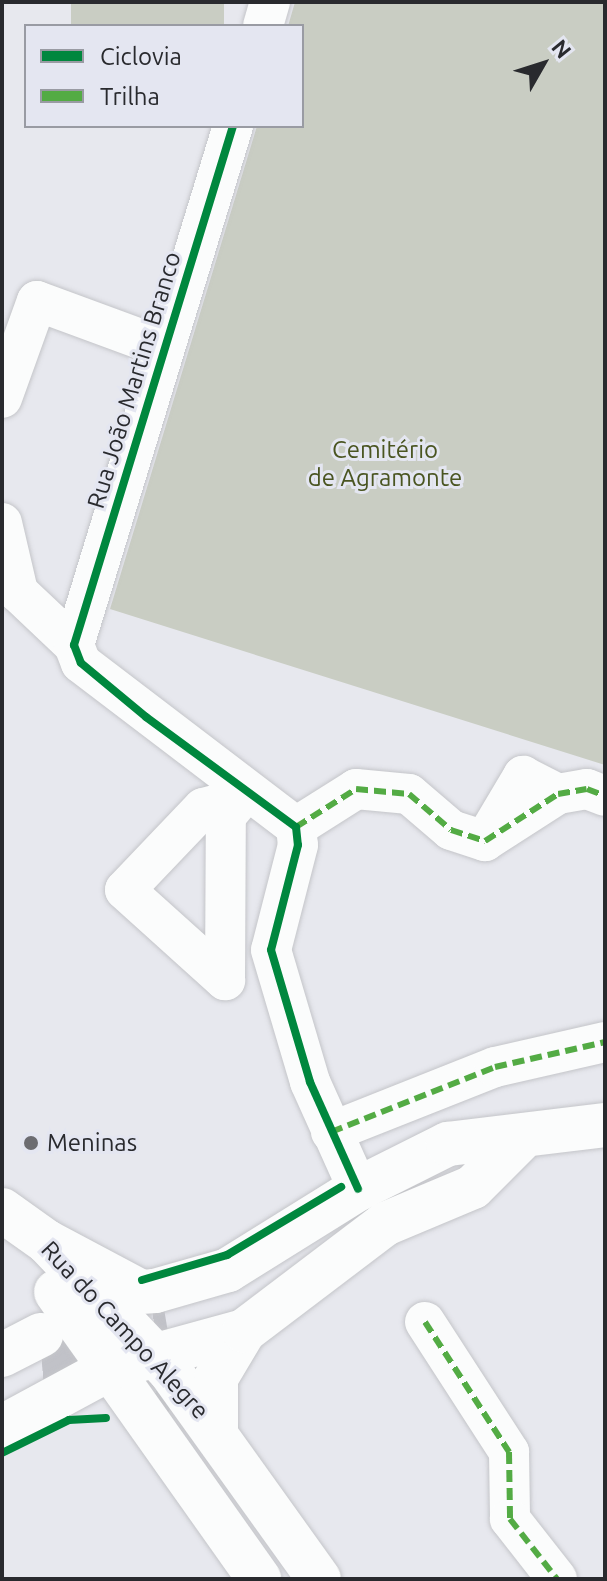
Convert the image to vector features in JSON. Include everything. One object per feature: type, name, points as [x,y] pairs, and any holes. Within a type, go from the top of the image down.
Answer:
[{"type":"main road","points":[[47,1242],[141,1292],[155,1291],[228,1270],[358,1189],[455,1142],[519,1141],[605,1125]]},
{"type":"main road","points":[[165,1314],[243,1291],[372,1206],[519,1141]]},
{"type":"main road","points":[[216,1430],[216,1378],[244,1331],[385,1224],[473,1187],[519,1141]]},
{"type":"main road","name":"Rua do Campo Alegre","points":[[2,1210],[47,1242],[131,1361],[162,1419],[259,1579]]},
{"type":"main road","name":"Rua do Campo Alegre","points":[[2,1235],[131,1361],[216,1430],[319,1579]]},
{"type":"main road","points":[[10,1409],[131,1361],[244,1331]]},
{"type":"main road","points":[[10,1409],[28,1351]]},
{"type":"main road","points":[[10,1409],[107,1403],[162,1419],[288,1579]]},
{"type":"street","points":[[264,24],[270,2]]},
{"type":"street","name":"Rua João Martins Branco","points":[[74,645],[232,128]]},
{"type":"street","points":[[2,398],[37,301],[165,348]]},
{"type":"street","points":[[2,523],[18,592],[74,645],[81,663],[241,796],[296,827]]},
{"type":"street","points":[[296,827],[356,789],[409,794],[451,830],[485,841],[558,794],[587,789],[605,796]]},
{"type":"street","points":[[296,827],[298,845],[271,950],[331,1132],[358,1189]]},
{"type":"street","points":[[331,1132],[495,1067],[605,1042]]},
{"type":"street","points":[[425,1322],[509,1452],[510,1519],[557,1579]]},
{"type":"green space","points":[[71,2],[224,2],[224,24],[71,24]]},
{"type":"green space","name":"Cemitério de Agramonte","points":[[295,2],[605,2],[605,765],[110,609],[256,128],[304,128],[304,24],[289,24]]},
{"type":"tunnel","points":[[88,1327],[165,1314]]},
{"type":"tunnel","points":[[42,1364],[98,1360],[171,1408]]},
{"type":"marked path","points":[[296,827],[356,789],[409,794],[451,830],[485,841],[558,794],[587,789],[605,796]]},
{"type":"marked path","points":[[331,1132],[495,1067],[605,1042]]},
{"type":"marked path","points":[[425,1322],[509,1452],[510,1519],[557,1579]]},
{"type":"cycle path","points":[[232,128],[74,645],[81,663],[146,717],[296,827],[298,845],[271,950],[310,1082],[358,1189]]},
{"type":"cycle path","points":[[142,1280],[227,1255],[341,1187]]},
{"type":"cycle path","points":[[2,1453],[69,1420],[106,1418]]},
{"type":"place","name":"Meninas","points":[[31,1143]]}]
